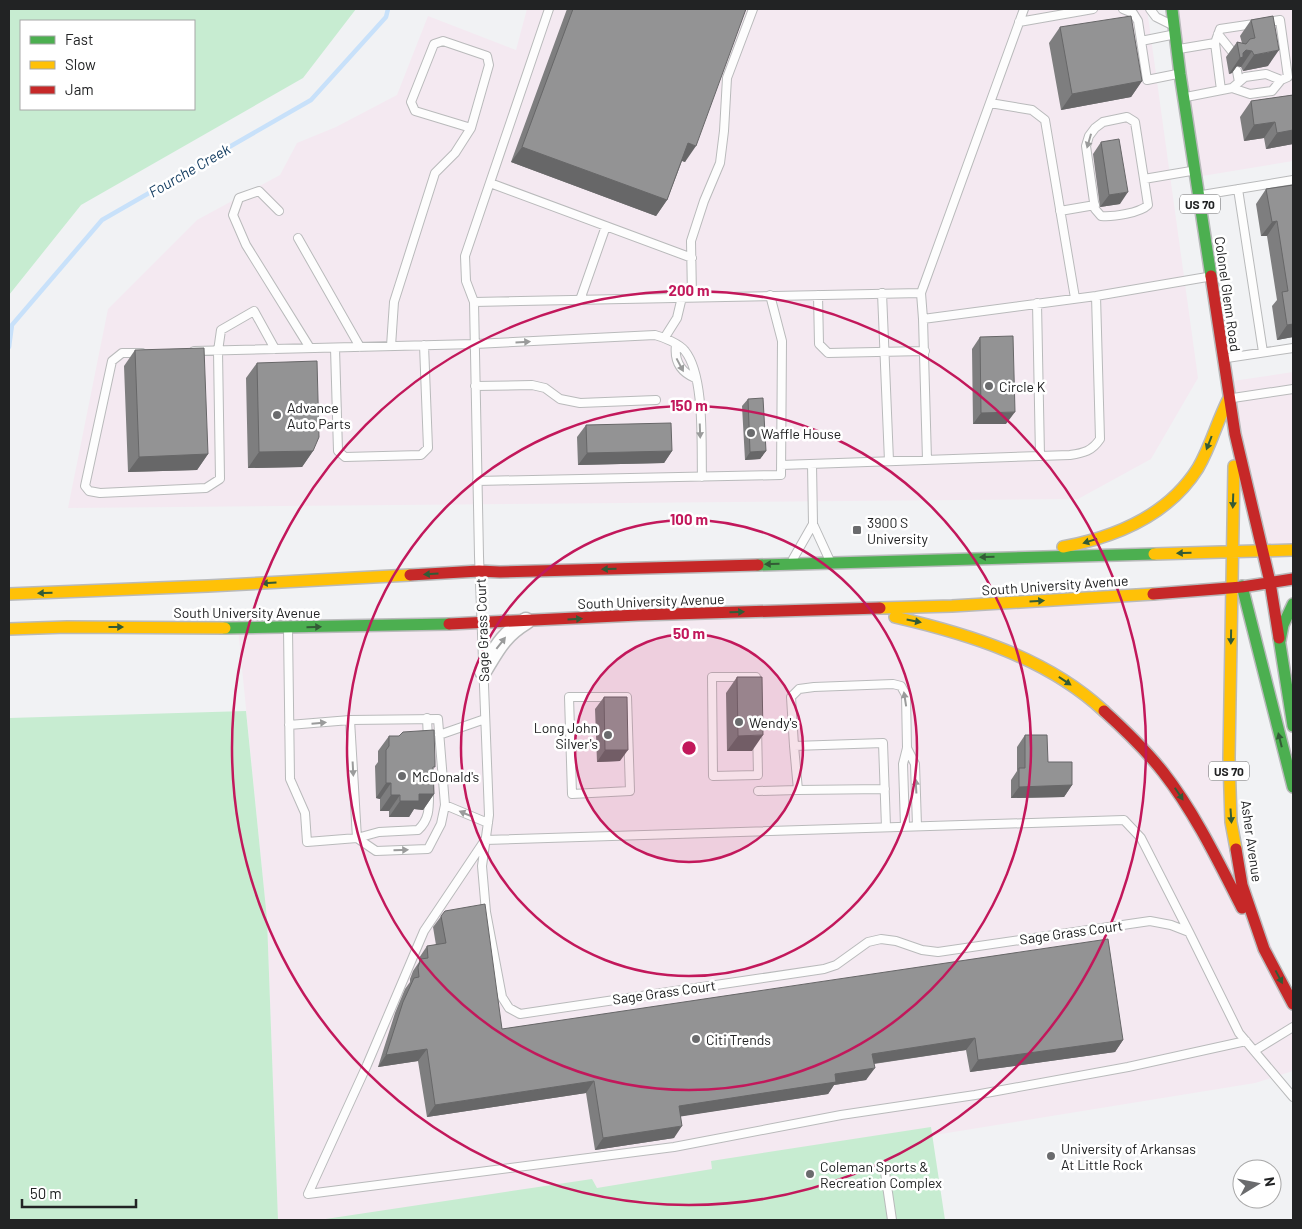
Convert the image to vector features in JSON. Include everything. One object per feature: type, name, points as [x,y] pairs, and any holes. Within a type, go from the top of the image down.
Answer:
[{"type":"main road","name":"Colonel Glenn Road","points":[[1172,9],[1198,196],[1235,434],[1263,551]]},
{"type":"main road","points":[[1006,557],[1077,545],[1122,531],[1163,509],[1186,487],[1197,469],[1229,398]]},
{"type":"main road","name":"Colonel Glenn Road","points":[[1235,434],[1232,527],[1237,587]]},
{"type":"main road","name":"South University Avenue","points":[[9,594],[208,586],[480,571],[500,572],[1293,550]]},
{"type":"main road","name":"US 70","points":[[1263,551],[1270,582],[1293,726]]},
{"type":"main road","name":"South University Avenue","points":[[9,629],[67,627],[288,627],[481,623],[638,615],[952,606],[1237,587],[1293,579]]},
{"type":"main road","points":[[1237,587],[1293,787]]},
{"type":"main road","name":"Asher Avenue","points":[[1237,587],[1229,758],[1231,822],[1242,884],[1264,949],[1293,1004]]},
{"type":"main road","points":[[1280,642],[1283,625],[1293,604]]},
{"type":"main road","points":[[814,610],[893,617],[922,622],[999,646],[1054,673],[1099,705],[1139,744],[1178,794],[1212,848],[1264,949]]},
{"type":"street","points":[[483,671],[496,649],[510,631],[526,621]]},
{"type":"lane","name":"Sage Grass Court","points":[[550,9],[465,256],[466,281],[474,302],[481,623],[489,815],[482,866],[486,912],[502,997],[509,1008],[520,1014],[824,968],[836,964],[868,942],[881,940],[896,941],[922,950],[938,952],[1150,921],[1172,925],[1189,932]]},
{"type":"lane","points":[[692,297],[691,242],[704,202],[720,163],[727,78],[752,9]]},
{"type":"lane","points":[[927,460],[925,351],[921,293],[1024,9]]},
{"type":"lane","points":[[1019,22],[1093,9]]},
{"type":"lane","points":[[1123,9],[1133,13],[1138,22],[1147,80],[1180,74]]},
{"type":"lane","points":[[1150,9],[1156,17],[1175,30]]},
{"type":"lane","points":[[1221,90],[1214,43],[1220,29],[1280,20],[1288,77],[1281,80],[1272,90],[1250,94],[1236,85]]},
{"type":"lane","points":[[1141,41],[1175,30]]},
{"type":"lane","points":[[1218,34],[1234,54]]},
{"type":"lane","points":[[391,346],[394,302],[435,174],[455,153],[470,128],[489,65],[487,56],[443,41],[434,44],[411,102],[415,111],[470,128]]},
{"type":"lane","points":[[1177,50],[1214,43]]},
{"type":"lane","points":[[1236,85],[1237,71]]},
{"type":"lane","points":[[1184,98],[1236,85],[1245,77],[1266,74],[1281,80]]},
{"type":"lane","points":[[990,103],[1032,110],[1046,120],[1074,298]]},
{"type":"lane","points":[[1126,117],[1134,122],[1144,179],[1148,204],[1144,210],[1109,217],[1101,216],[1095,205],[1086,146],[1089,136],[1095,128],[1104,122],[1126,117]]},
{"type":"lane","points":[[1144,179],[1195,171]]},
{"type":"lane","points":[[1198,196],[1293,180]]},
{"type":"lane","points":[[490,183],[692,258]]},
{"type":"lane","points":[[1238,189],[1263,352]]},
{"type":"lane","points":[[279,211],[259,192],[239,198],[233,215],[246,245],[310,348]]},
{"type":"lane","points":[[1060,211],[1095,205]]},
{"type":"lane","points":[[580,300],[606,226]]},
{"type":"lane","points":[[298,238],[360,347]]},
{"type":"lane","points":[[923,319],[1096,296],[1211,277]]},
{"type":"lane","points":[[474,302],[921,293]]},
{"type":"lane","points":[[818,294],[819,344],[828,353],[925,351]]},
{"type":"lane","points":[[882,294],[889,461]]},
{"type":"lane","points":[[477,480],[781,475],[782,341],[770,295]]},
{"type":"lane","points":[[781,465],[1040,456],[1086,452],[1094,448],[1100,439],[1096,296]]},
{"type":"lane","points":[[665,337],[677,318],[682,297]]},
{"type":"lane","points":[[1037,303],[1040,456]]},
{"type":"lane","points":[[151,352],[122,353],[112,361],[85,486],[89,491],[206,488],[220,479],[218,351],[221,330],[254,311],[275,349]]},
{"type":"lane","points":[[189,351],[424,346],[655,335],[665,337],[684,349],[694,367],[699,390],[702,477]]},
{"type":"lane","points":[[676,345],[675,355],[685,374],[695,378]]},
{"type":"lane","points":[[335,348],[338,451],[345,457],[421,454],[428,448],[424,346]]},
{"type":"lane","points":[[1223,358],[1293,348]]},
{"type":"lane","points":[[475,386],[532,386],[545,388],[560,399],[580,404],[656,400]]},
{"type":"lane","points":[[1229,398],[1293,389]]},
{"type":"lane","points":[[812,464],[813,524],[831,563]]},
{"type":"lane","points":[[791,564],[813,524]]},
{"type":"lane","points":[[288,627],[290,779],[305,814],[307,842],[357,838],[379,832],[418,830],[425,824],[429,812],[430,778]]},
{"type":"lane","points":[[712,677],[756,678],[758,775],[713,776],[712,677]]},
{"type":"lane","points":[[798,790],[791,697],[799,689],[814,687],[893,684],[901,686],[906,695],[907,748],[903,764],[905,826]]},
{"type":"lane","points":[[569,697],[627,697],[630,791],[572,794],[569,697]]},
{"type":"lane","points":[[427,718],[429,752]]},
{"type":"lane","points":[[289,725],[350,720],[438,719],[445,805],[441,824],[428,849],[376,851],[357,838]]},
{"type":"lane","points":[[440,735],[485,719]]},
{"type":"lane","points":[[350,720],[357,838]]},
{"type":"lane","points":[[794,746],[883,743],[886,827]]},
{"type":"lane","points":[[907,748],[915,764],[918,826]]},
{"type":"lane","points":[[758,791],[885,789]]},
{"type":"lane","points":[[445,805],[488,823]]},
{"type":"lane","points":[[1246,1041],[1128,1067],[975,1095],[841,1114],[674,1147],[308,1194],[367,1065],[424,931],[485,840],[1124,820],[1141,838],[1239,1033],[1246,1041],[1293,1097]]},
{"type":"lane","points":[[1254,1051],[1293,1027]]},
{"type":"lane","points":[[885,1172],[892,1220]]},
{"type":"shaded area","points":[[527,9],[1147,9],[1198,378],[1151,459],[1078,499],[68,508],[108,309],[197,220],[280,175],[297,143],[336,127],[397,95],[428,16],[516,50]]},
{"type":"shaded area","points":[[1172,9],[1293,9],[1293,161],[1196,177]]},
{"type":"shaded area","points":[[1293,372],[1293,548],[1263,551],[1226,382]]},
{"type":"shaded area","points":[[1232,588],[1237,856],[1293,1001],[1293,1071],[1255,1083],[411,1220],[278,1220],[267,919],[238,628]]},
{"type":"green space","points":[[9,9],[356,9],[303,78],[81,205],[9,295]]},
{"type":"green space","points":[[246,711],[267,919],[278,1220],[9,1220],[9,718]]},
{"type":"green space","name":"Coleman Sports & Recreation Complex","points":[[931,1127],[945,1220],[319,1220],[592,1179],[597,1188],[712,1169],[711,1161]]},
{"type":"building","points":[[573,9],[746,9],[696,146],[688,143],[667,200],[522,147]]},
{"type":"building","points":[[1131,16],[1142,81],[1072,94],[1060,27]]},
{"type":"building","points":[[1273,16],[1279,50],[1254,55],[1252,51],[1246,50],[1243,53],[1243,57],[1240,58],[1237,42],[1246,44],[1250,39],[1255,38],[1251,20]]},
{"type":"building","points":[[1293,95],[1293,130],[1277,133],[1275,122],[1254,125],[1251,101]]},
{"type":"building","points":[[1119,139],[1128,192],[1109,195],[1101,142]]},
{"type":"building","points":[[1293,185],[1293,324],[1287,325],[1282,292],[1288,291],[1277,221],[1272,222],[1266,189]]},
{"type":"building","name":"Circle K","points":[[1013,336],[1015,412],[981,413],[980,337]]},
{"type":"building","points":[[204,348],[208,454],[139,457],[135,350]]},
{"type":"building","name":"Advance Auto Parts","points":[[317,361],[319,437],[313,451],[259,452],[257,363]]},
{"type":"building","points":[[763,398],[766,451],[750,452],[748,399]]},
{"type":"building","points":[[671,423],[672,451],[587,453],[586,425]]},
{"type":"building","points":[[737,677],[762,677],[763,735],[738,736]]},
{"type":"building","points":[[604,697],[627,697],[628,750],[605,750]]},
{"type":"building","name":"McDonald's","points":[[434,730],[434,794],[419,794],[419,801],[400,801],[400,795],[391,795],[391,783],[386,783],[386,750],[389,746],[389,736],[399,736],[403,732]]},
{"type":"building","points":[[1025,735],[1047,735],[1048,762],[1072,762],[1072,785],[1019,787],[1019,768],[1025,768]]},
{"type":"building","points":[[485,904],[502,1029],[1108,939],[1123,1040],[978,1060],[975,1038],[872,1054],[875,1068],[835,1074],[836,1082],[679,1106],[682,1126],[603,1138],[594,1081],[435,1105],[427,1049],[386,1055],[403,1002],[414,978],[419,977],[418,967],[421,959],[428,958],[427,946],[446,943],[441,916],[445,911]]},
{"type":"waterway","name":"Fourche Creek","points":[[9,347],[12,325],[102,220],[311,100],[386,17],[388,9]]},
{"type":"traffic: fast","points":[[1172,9],[1211,276]]},
{"type":"traffic: fast","points":[[758,565],[1154,554]]},
{"type":"traffic: fast","points":[[1242,586],[1293,787]]},
{"type":"traffic: fast","points":[[1280,641],[1283,625],[1293,604]]},
{"type":"traffic: fast","points":[[225,628],[449,624]]},
{"type":"traffic: fast","points":[[1279,638],[1293,726]]},
{"type":"traffic: slow","points":[[1063,547],[1083,543],[1121,530],[1139,522],[1172,499],[1186,485],[1198,468],[1229,398]]},
{"type":"traffic: slow","points":[[1234,466],[1229,758],[1231,822],[1236,849]]},
{"type":"traffic: slow","points":[[1154,554],[1293,550]]},
{"type":"traffic: slow","points":[[9,594],[410,575]]},
{"type":"traffic: slow","points":[[880,608],[952,606],[1153,594]]},
{"type":"traffic: slow","points":[[895,617],[951,631],[1006,650],[1058,676],[1082,692],[1104,711]]},
{"type":"traffic: slow","points":[[9,629],[67,627],[225,628]]},
{"type":"traffic: jam","points":[[1211,276],[1235,434],[1270,582],[1279,638]]},
{"type":"traffic: jam","points":[[410,575],[479,571],[758,565]]},
{"type":"traffic: jam","points":[[1153,594],[1242,587],[1293,579]]},
{"type":"traffic: jam","points":[[449,624],[638,615],[880,608]]},
{"type":"traffic: jam","points":[[1104,711],[1142,748],[1175,788],[1206,838],[1242,908]]},
{"type":"traffic: jam","points":[[1236,849],[1242,885],[1264,949],[1293,1004]]},
{"type":"place","name":"Circle K","points":[[989,386]]},
{"type":"place","name":"Advance Auto Parts","points":[[277,415]]},
{"type":"place","name":"Waffle House","points":[[751,433]]},
{"type":"place","name":"3900 S University","points":[[857,530]]},
{"type":"place","name":"Wendy's","points":[[739,722]]},
{"type":"place","name":"Long John Silver's","points":[[608,735]]},
{"type":"place","name":"McDonald's","points":[[402,776]]},
{"type":"place","name":"Citi Trends","points":[[696,1039]]},
{"type":"place","name":"University of Arkansas At Little Rock","points":[[1051,1156]]},
{"type":"place","name":"Coleman Sports & Recreation Complex","points":[[810,1174]]}]
